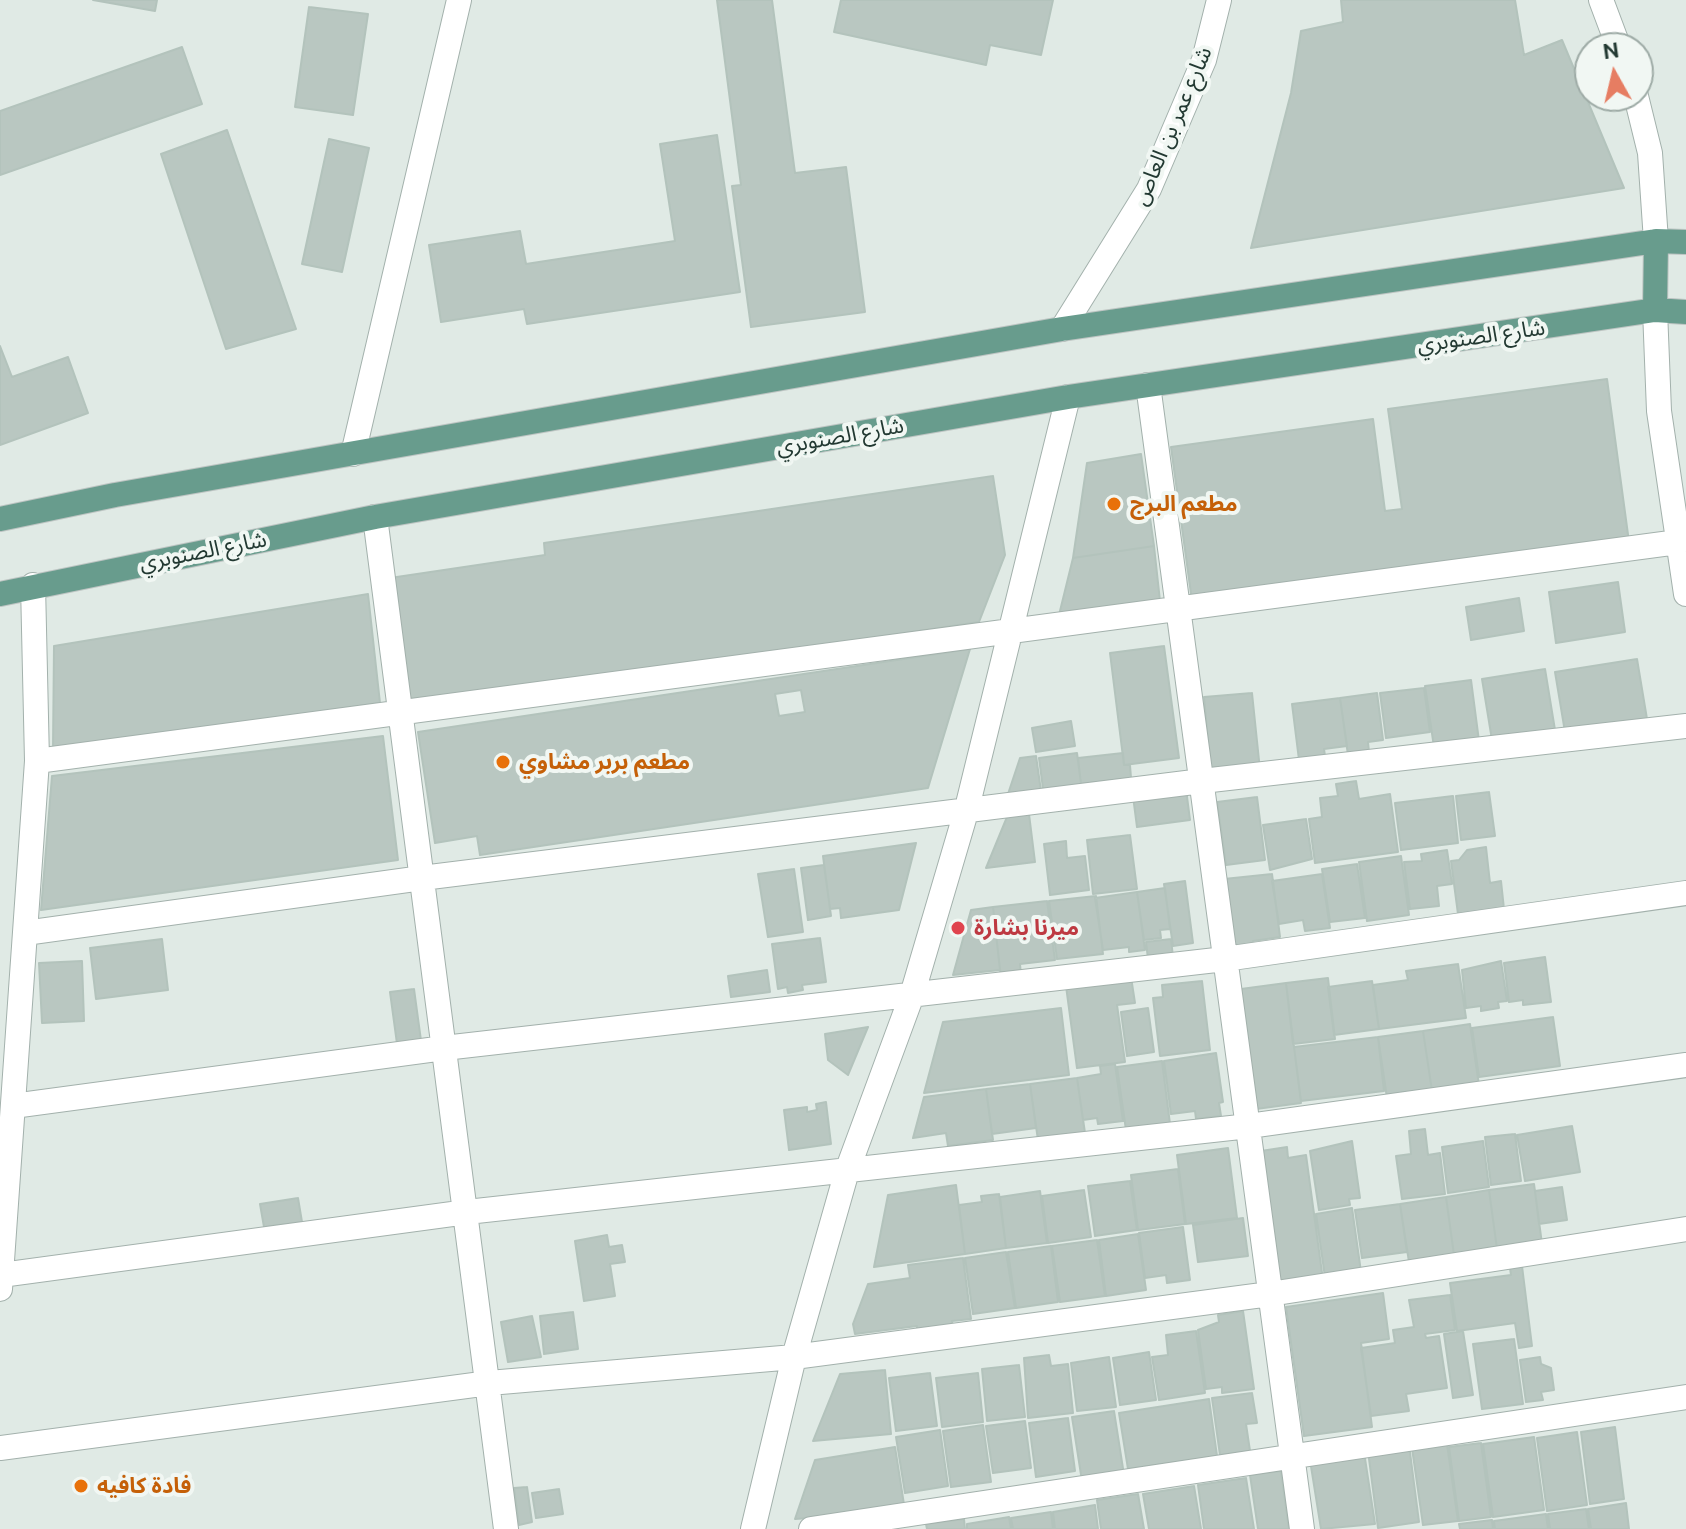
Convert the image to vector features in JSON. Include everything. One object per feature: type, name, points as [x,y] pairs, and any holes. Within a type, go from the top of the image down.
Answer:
[{"type":"main road","points":[[0,519],[1062,329],[1656,241],[1686,242]]},
{"type":"main road","points":[[1655,310],[1656,241]]},
{"type":"main road","name":"شارع الصنوبري","points":[[0,594],[375,517],[1068,397],[1655,310],[1686,312]]},
{"type":"street","points":[[353,454],[459,0]]},
{"type":"street","name":"شارع عمر بن العاص","points":[[1062,329],[1149,189],[1204,60],[1219,0]]},
{"type":"street","points":[[1601,0],[1613,32]]},
{"type":"street","points":[[1640,112],[1650,153],[1656,241]]},
{"type":"street","points":[[1655,310],[1659,411],[1686,594]]},
{"type":"street","points":[[1148,385],[1302,1529]]},
{"type":"street","points":[[753,1529],[794,1357],[847,1171],[912,995],[966,812],[1068,397]]},
{"type":"street","points":[[375,517],[506,1529]]},
{"type":"street","points":[[37,761],[1678,542]]},
{"type":"street","points":[[33,585],[37,761],[25,933],[10,1000],[13,1106],[1,1283],[467,1212],[1249,1126],[1686,1065]]},
{"type":"street","points":[[25,933],[422,878],[1202,781],[1686,726]]},
{"type":"street","points":[[13,1106],[444,1048],[1225,959],[1686,893]]},
{"type":"street","points":[[0,1448],[489,1383],[794,1357],[1270,1294],[1686,1229]]},
{"type":"street","points":[[811,1529],[1686,1397]]},
{"type":"building","points":[[93,0],[157,0],[155,11]]},
{"type":"building","points":[[717,0],[772,0],[795,173],[846,167],[865,312],[751,327],[732,186],[741,185]]},
{"type":"building","points":[[841,0],[1053,0],[1041,55],[990,45],[986,65],[834,32]]},
{"type":"building","points":[[1341,0],[1515,0],[1524,55],[1562,40],[1574,69],[1574,112],[1592,112],[1624,188],[1251,248],[1291,93],[1301,31],[1343,22]]},
{"type":"building","points":[[309,7],[368,14],[353,115],[295,107]]},
{"type":"building","points":[[182,47],[202,104],[0,175],[0,111]]},
{"type":"building","points":[[227,130],[296,329],[226,349],[161,154]]},
{"type":"building","points":[[717,135],[740,292],[527,324],[524,309],[441,322],[429,245],[520,231],[526,264],[675,241],[660,144]]},
{"type":"building","points":[[329,139],[369,148],[342,272],[302,264]]},
{"type":"building","points":[[0,346],[12,377],[68,357],[88,413],[0,445]]},
{"type":"building","points":[[1607,379],[1629,542],[1192,601],[1171,447],[1373,419],[1385,511],[1402,509],[1388,409]]},
{"type":"building","name":"مطعم البرج","points":[[1141,454],[1154,546],[1073,558],[1087,463]]},
{"type":"building","points":[[993,476],[1005,555],[979,622],[408,707],[390,578],[545,555],[544,543]]},
{"type":"building","points":[[1154,546],[1160,601],[1059,615],[1073,558]]},
{"type":"building","points":[[1618,582],[1625,632],[1556,643],[1549,592]]},
{"type":"building","points":[[368,594],[380,703],[53,749],[54,646]]},
{"type":"building","points":[[1519,598],[1524,631],[1471,640],[1466,607]]},
{"type":"building","points":[[1164,646],[1179,758],[1124,765],[1110,653]]},
{"type":"building","points":[[970,649],[928,788],[480,855],[477,836],[435,843],[418,732]]},
{"type":"building","points":[[1637,659],[1647,719],[1565,732],[1555,672]]},
{"type":"building","points":[[1545,669],[1555,730],[1492,740],[1482,679]]},
{"type":"building","points":[[1471,680],[1479,741],[1434,747],[1425,686]]},
{"type":"building","points":[[1424,688],[1430,732],[1386,738],[1380,693]]},
{"type":"building","points":[[801,690],[805,712],[779,716],[775,694]]},
{"type":"building","points":[[1252,693],[1260,770],[1211,775],[1204,697]]},
{"type":"building","points":[[1377,693],[1383,740],[1368,742],[1369,752],[1348,755],[1340,698]]},
{"type":"building","points":[[1340,698],[1347,746],[1324,749],[1325,756],[1299,760],[1292,704]]},
{"type":"building","points":[[1071,721],[1075,746],[1036,752],[1032,728]]},
{"type":"building","points":[[383,736],[398,860],[41,910],[52,776]]},
{"type":"building","points":[[1077,753],[1082,791],[1044,796],[1039,758]]},
{"type":"building","points":[[1123,753],[1124,765],[1130,765],[1131,778],[1081,784],[1078,758]]},
{"type":"building","points":[[1036,756],[1042,798],[1005,803],[1020,758]]},
{"type":"building","points":[[1356,781],[1359,799],[1390,794],[1398,852],[1315,863],[1309,819],[1322,817],[1320,798],[1338,796],[1336,784]]},
{"type":"building","points":[[1186,789],[1190,820],[1137,827],[1133,796]]},
{"type":"building","points":[[1489,792],[1495,836],[1461,840],[1456,796]]},
{"type":"building","points":[[1453,796],[1458,843],[1401,850],[1395,803]]},
{"type":"building","points":[[1257,797],[1265,860],[1226,865],[1217,802]]},
{"type":"building","points":[[1029,814],[1035,862],[986,868],[1007,817]]},
{"type":"building","points":[[1306,819],[1312,859],[1270,870],[1263,825]]},
{"type":"building","points":[[1130,835],[1137,889],[1093,894],[1087,840]]},
{"type":"building","points":[[1066,841],[1067,858],[1085,856],[1089,890],[1050,895],[1044,844]]},
{"type":"building","points":[[916,843],[899,910],[841,918],[840,908],[830,909],[823,856]]},
{"type":"building","points":[[1486,847],[1490,883],[1501,881],[1504,909],[1458,914],[1451,861],[1459,860],[1467,850]]},
{"type":"building","points":[[1447,850],[1452,884],[1437,886],[1439,906],[1410,909],[1404,862],[1422,861],[1421,854]]},
{"type":"building","points":[[1401,856],[1409,915],[1367,921],[1359,862]]},
{"type":"building","points":[[1357,864],[1365,918],[1330,922],[1322,869]]},
{"type":"building","points":[[824,865],[831,916],[808,920],[801,868]]},
{"type":"building","points":[[794,869],[803,932],[768,937],[758,874]]},
{"type":"building","points":[[1272,874],[1280,937],[1253,941],[1253,947],[1233,949],[1224,879]]},
{"type":"building","points":[[1322,874],[1330,928],[1305,931],[1303,920],[1279,924],[1272,881]]},
{"type":"building","points":[[1185,881],[1193,943],[1173,946],[1164,884]]},
{"type":"building","points":[[1165,888],[1170,929],[1160,930],[1161,938],[1144,940],[1137,892]]},
{"type":"building","points":[[1137,892],[1145,950],[1129,952],[1129,947],[1103,950],[1095,898]]},
{"type":"building","points":[[1096,896],[1103,954],[1057,959],[1049,901]]},
{"type":"building","points":[[1047,901],[1055,960],[1020,964],[1021,975],[1001,978],[993,907]]},
{"type":"building","points":[[993,907],[1000,970],[953,975],[971,910]]},
{"type":"building","points":[[820,938],[826,982],[802,985],[803,990],[788,993],[787,987],[778,989],[772,944]]},
{"type":"building","points":[[162,939],[168,990],[96,999],[90,948]]},
{"type":"building","points":[[1171,939],[1173,957],[1148,959],[1146,942]]},
{"type":"building","points":[[1545,957],[1551,1002],[1523,1005],[1523,1000],[1509,1002],[1504,963]]},
{"type":"building","points":[[82,961],[84,1021],[42,1023],[39,963]]},
{"type":"building","points":[[1501,961],[1507,1001],[1498,1002],[1499,1008],[1481,1011],[1481,1006],[1466,1008],[1462,970]]},
{"type":"building","points":[[1458,964],[1466,1018],[1379,1029],[1373,985],[1408,980],[1406,971]]},
{"type":"building","points":[[767,970],[770,992],[731,997],[728,976]]},
{"type":"building","points":[[1131,977],[1135,1003],[1117,1005],[1125,1062],[1077,1068],[1066,986]]},
{"type":"building","points":[[1328,978],[1335,1039],[1293,1044],[1286,983]]},
{"type":"building","points":[[1202,981],[1210,1050],[1160,1056],[1153,998],[1163,997],[1162,985]]},
{"type":"building","points":[[1372,981],[1379,1029],[1334,1035],[1328,987]]},
{"type":"building","points":[[1286,983],[1301,1103],[1256,1109],[1241,989]]},
{"type":"building","points":[[414,989],[422,1048],[398,1051],[390,992]]},
{"type":"building","points":[[1061,1008],[1069,1075],[924,1093],[943,1022]]},
{"type":"building","points":[[1148,1008],[1154,1052],[1127,1056],[1121,1012]]},
{"type":"building","points":[[1553,1017],[1560,1066],[1479,1077],[1472,1028]]},
{"type":"building","points":[[1470,1024],[1479,1085],[1432,1091],[1423,1031]]},
{"type":"building","points":[[868,1027],[848,1075],[828,1060],[825,1034]]},
{"type":"building","points":[[1423,1031],[1432,1091],[1387,1098],[1378,1037]]},
{"type":"building","points":[[1378,1037],[1384,1091],[1301,1101],[1294,1047]]},
{"type":"building","points":[[1216,1053],[1223,1102],[1219,1103],[1221,1116],[1196,1119],[1195,1111],[1171,1114],[1164,1061]]},
{"type":"building","points":[[1162,1061],[1170,1124],[1126,1130],[1117,1067]]},
{"type":"building","points":[[1115,1064],[1123,1121],[1098,1124],[1097,1118],[1083,1120],[1077,1078],[1101,1074],[1100,1066]]},
{"type":"building","points":[[1077,1078],[1085,1133],[1038,1140],[1030,1084]]},
{"type":"building","points":[[1030,1084],[1036,1128],[992,1134],[986,1089]]},
{"type":"building","points":[[986,1089],[993,1140],[948,1146],[946,1133],[913,1138],[924,1097]]},
{"type":"building","points":[[826,1102],[831,1144],[789,1150],[784,1110],[807,1107],[807,1112],[817,1110],[816,1104]]},
{"type":"building","points":[[1572,1126],[1580,1172],[1525,1181],[1517,1135]]},
{"type":"building","points":[[1425,1129],[1428,1155],[1440,1153],[1445,1194],[1402,1199],[1396,1156],[1411,1154],[1409,1131]]},
{"type":"building","points":[[1515,1134],[1521,1181],[1491,1185],[1485,1137]]},
{"type":"building","points":[[1352,1141],[1360,1198],[1349,1199],[1350,1205],[1319,1210],[1310,1151]]},
{"type":"building","points":[[1483,1141],[1489,1187],[1448,1193],[1442,1147]]},
{"type":"building","points":[[1287,1147],[1288,1158],[1306,1155],[1323,1280],[1279,1286],[1261,1151]]},
{"type":"building","points":[[1228,1148],[1237,1218],[1186,1224],[1177,1155]]},
{"type":"building","points":[[1178,1169],[1185,1224],[1138,1230],[1131,1175]]},
{"type":"building","points":[[1130,1181],[1137,1230],[1095,1236],[1088,1186]]},
{"type":"building","points":[[1534,1184],[1542,1244],[1497,1249],[1489,1190]]},
{"type":"building","points":[[956,1185],[965,1254],[874,1267],[888,1195]]},
{"type":"building","points":[[1562,1187],[1567,1220],[1539,1224],[1535,1191]]},
{"type":"building","points":[[1084,1190],[1091,1237],[1048,1243],[1042,1196]]},
{"type":"building","points":[[1489,1190],[1497,1249],[1454,1255],[1446,1197]]},
{"type":"building","points":[[1040,1191],[1047,1243],[1006,1248],[1000,1197]]},
{"type":"building","points":[[999,1194],[1006,1248],[965,1254],[959,1205],[982,1202],[981,1196]]},
{"type":"building","points":[[1446,1197],[1454,1255],[1409,1262],[1400,1204]]},
{"type":"building","points":[[298,1198],[302,1222],[264,1227],[260,1204]]},
{"type":"building","points":[[1400,1204],[1407,1252],[1362,1258],[1355,1210]]},
{"type":"building","points":[[1352,1208],[1361,1272],[1325,1277],[1316,1214]]},
{"type":"building","points":[[1243,1218],[1248,1256],[1198,1262],[1193,1225]]},
{"type":"building","points":[[1183,1227],[1190,1280],[1167,1283],[1166,1275],[1145,1278],[1139,1233]]},
{"type":"building","points":[[1138,1234],[1146,1290],[1106,1296],[1099,1240]]},
{"type":"building","points":[[607,1235],[609,1247],[622,1245],[625,1262],[610,1264],[615,1296],[584,1301],[575,1241]]},
{"type":"building","points":[[1097,1240],[1105,1296],[1060,1302],[1052,1246]]},
{"type":"building","points":[[1051,1246],[1058,1302],[1016,1308],[1008,1252]]},
{"type":"building","points":[[1006,1252],[1015,1308],[973,1314],[965,1258]]},
{"type":"building","points":[[963,1258],[971,1319],[952,1321],[953,1327],[917,1331],[917,1326],[855,1334],[853,1324],[868,1284],[910,1278],[908,1265]]},
{"type":"building","points":[[1522,1266],[1532,1346],[1519,1348],[1515,1323],[1457,1331],[1450,1283],[1511,1275],[1510,1268]]},
{"type":"building","points":[[1383,1293],[1389,1339],[1361,1343],[1372,1427],[1304,1436],[1286,1307]]},
{"type":"building","points":[[1450,1295],[1455,1330],[1425,1334],[1426,1338],[1439,1336],[1447,1388],[1406,1394],[1409,1411],[1371,1416],[1361,1348],[1395,1343],[1393,1330],[1414,1327],[1409,1300]]},
{"type":"building","points":[[1243,1311],[1254,1389],[1222,1393],[1222,1387],[1206,1389],[1198,1330],[1219,1322],[1218,1315]]},
{"type":"building","points":[[573,1312],[578,1349],[544,1354],[540,1316]]},
{"type":"building","points":[[532,1316],[541,1357],[508,1362],[501,1322]]},
{"type":"building","points":[[1196,1331],[1205,1393],[1159,1400],[1152,1357],[1168,1355],[1166,1335]]},
{"type":"building","points":[[1463,1331],[1473,1395],[1453,1398],[1444,1334]]},
{"type":"building","points":[[1514,1339],[1523,1404],[1482,1409],[1473,1344]]},
{"type":"building","points":[[1149,1352],[1156,1400],[1120,1405],[1113,1358]]},
{"type":"building","points":[[1049,1355],[1051,1366],[1068,1364],[1073,1413],[1028,1418],[1024,1358]]},
{"type":"building","points":[[1109,1357],[1116,1407],[1077,1411],[1071,1363]]},
{"type":"building","points":[[1540,1357],[1541,1364],[1551,1368],[1554,1390],[1541,1392],[1543,1400],[1526,1402],[1520,1360]]},
{"type":"building","points":[[1019,1365],[1025,1417],[987,1421],[982,1369]]},
{"type":"building","points":[[885,1370],[891,1434],[813,1441],[840,1374]]},
{"type":"building","points":[[930,1373],[937,1426],[896,1431],[889,1378]]},
{"type":"building","points":[[978,1373],[983,1422],[942,1427],[936,1378]]},
{"type":"building","points":[[1252,1393],[1257,1423],[1246,1424],[1250,1451],[1220,1455],[1212,1398]]},
{"type":"building","points":[[1209,1399],[1217,1456],[1128,1469],[1119,1413]]},
{"type":"building","points":[[1114,1411],[1124,1475],[1082,1481],[1072,1417]]},
{"type":"building","points":[[1068,1418],[1075,1471],[1036,1477],[1029,1423]]},
{"type":"building","points":[[1025,1421],[1031,1468],[993,1473],[986,1426]]},
{"type":"building","points":[[983,1425],[991,1482],[951,1487],[943,1431]]},
{"type":"building","points":[[1615,1427],[1624,1499],[1590,1504],[1581,1432]]},
{"type":"building","points":[[940,1430],[948,1486],[905,1493],[896,1437]]},
{"type":"building","points":[[1577,1432],[1587,1505],[1547,1511],[1537,1438]]},
{"type":"building","points":[[1534,1437],[1544,1510],[1493,1517],[1483,1444]]},
{"type":"building","points":[[1481,1443],[1491,1517],[1459,1521],[1449,1447]]},
{"type":"building","points":[[1447,1444],[1458,1521],[1423,1525],[1412,1448]]},
{"type":"building","points":[[1409,1445],[1419,1522],[1378,1528],[1368,1451]]},
{"type":"building","points":[[895,1447],[905,1511],[795,1519],[815,1460]]},
{"type":"building","points":[[1364,1452],[1375,1524],[1321,1529],[1310,1460]]},
{"type":"building","points":[[1281,1471],[1289,1529],[1258,1529],[1250,1475]]},
{"type":"building","points":[[1246,1478],[1254,1529],[1204,1529],[1198,1485]]},
{"type":"building","points":[[1194,1486],[1201,1529],[1149,1529],[1143,1494]]},
{"type":"building","points":[[527,1487],[532,1522],[519,1525],[514,1488]]},
{"type":"building","points":[[559,1489],[563,1514],[536,1518],[532,1493]]},
{"type":"building","points":[[1138,1494],[1144,1529],[1101,1529],[1097,1500]]},
{"type":"building","points":[[1626,1503],[1629,1529],[1591,1529],[1588,1509]]},
{"type":"building","points":[[1095,1505],[1098,1529],[1055,1529],[1053,1512]]},
{"type":"building","points":[[1586,1509],[1589,1529],[1550,1529],[1548,1514]]},
{"type":"building","points":[[1051,1512],[1053,1529],[1013,1529],[1011,1518]]},
{"type":"building","points":[[1546,1514],[1548,1529],[1495,1529],[1494,1521]]},
{"type":"building","points":[[1009,1517],[1011,1529],[967,1529],[967,1524]]},
{"type":"building","points":[[964,1519],[965,1529],[927,1529],[926,1524]]},
{"type":"building","points":[[1492,1520],[1493,1529],[1460,1529],[1459,1524]]},
{"type":"place","name":"مطعم البرج","points":[[1114,504]]},
{"type":"place","name":"مطعم بربر مشاوي","points":[[503,762]]},
{"type":"place","name":"ميرنا بشارة","points":[[958,928]]},
{"type":"place","name":"فادة كافيه","points":[[81,1486]]}]
